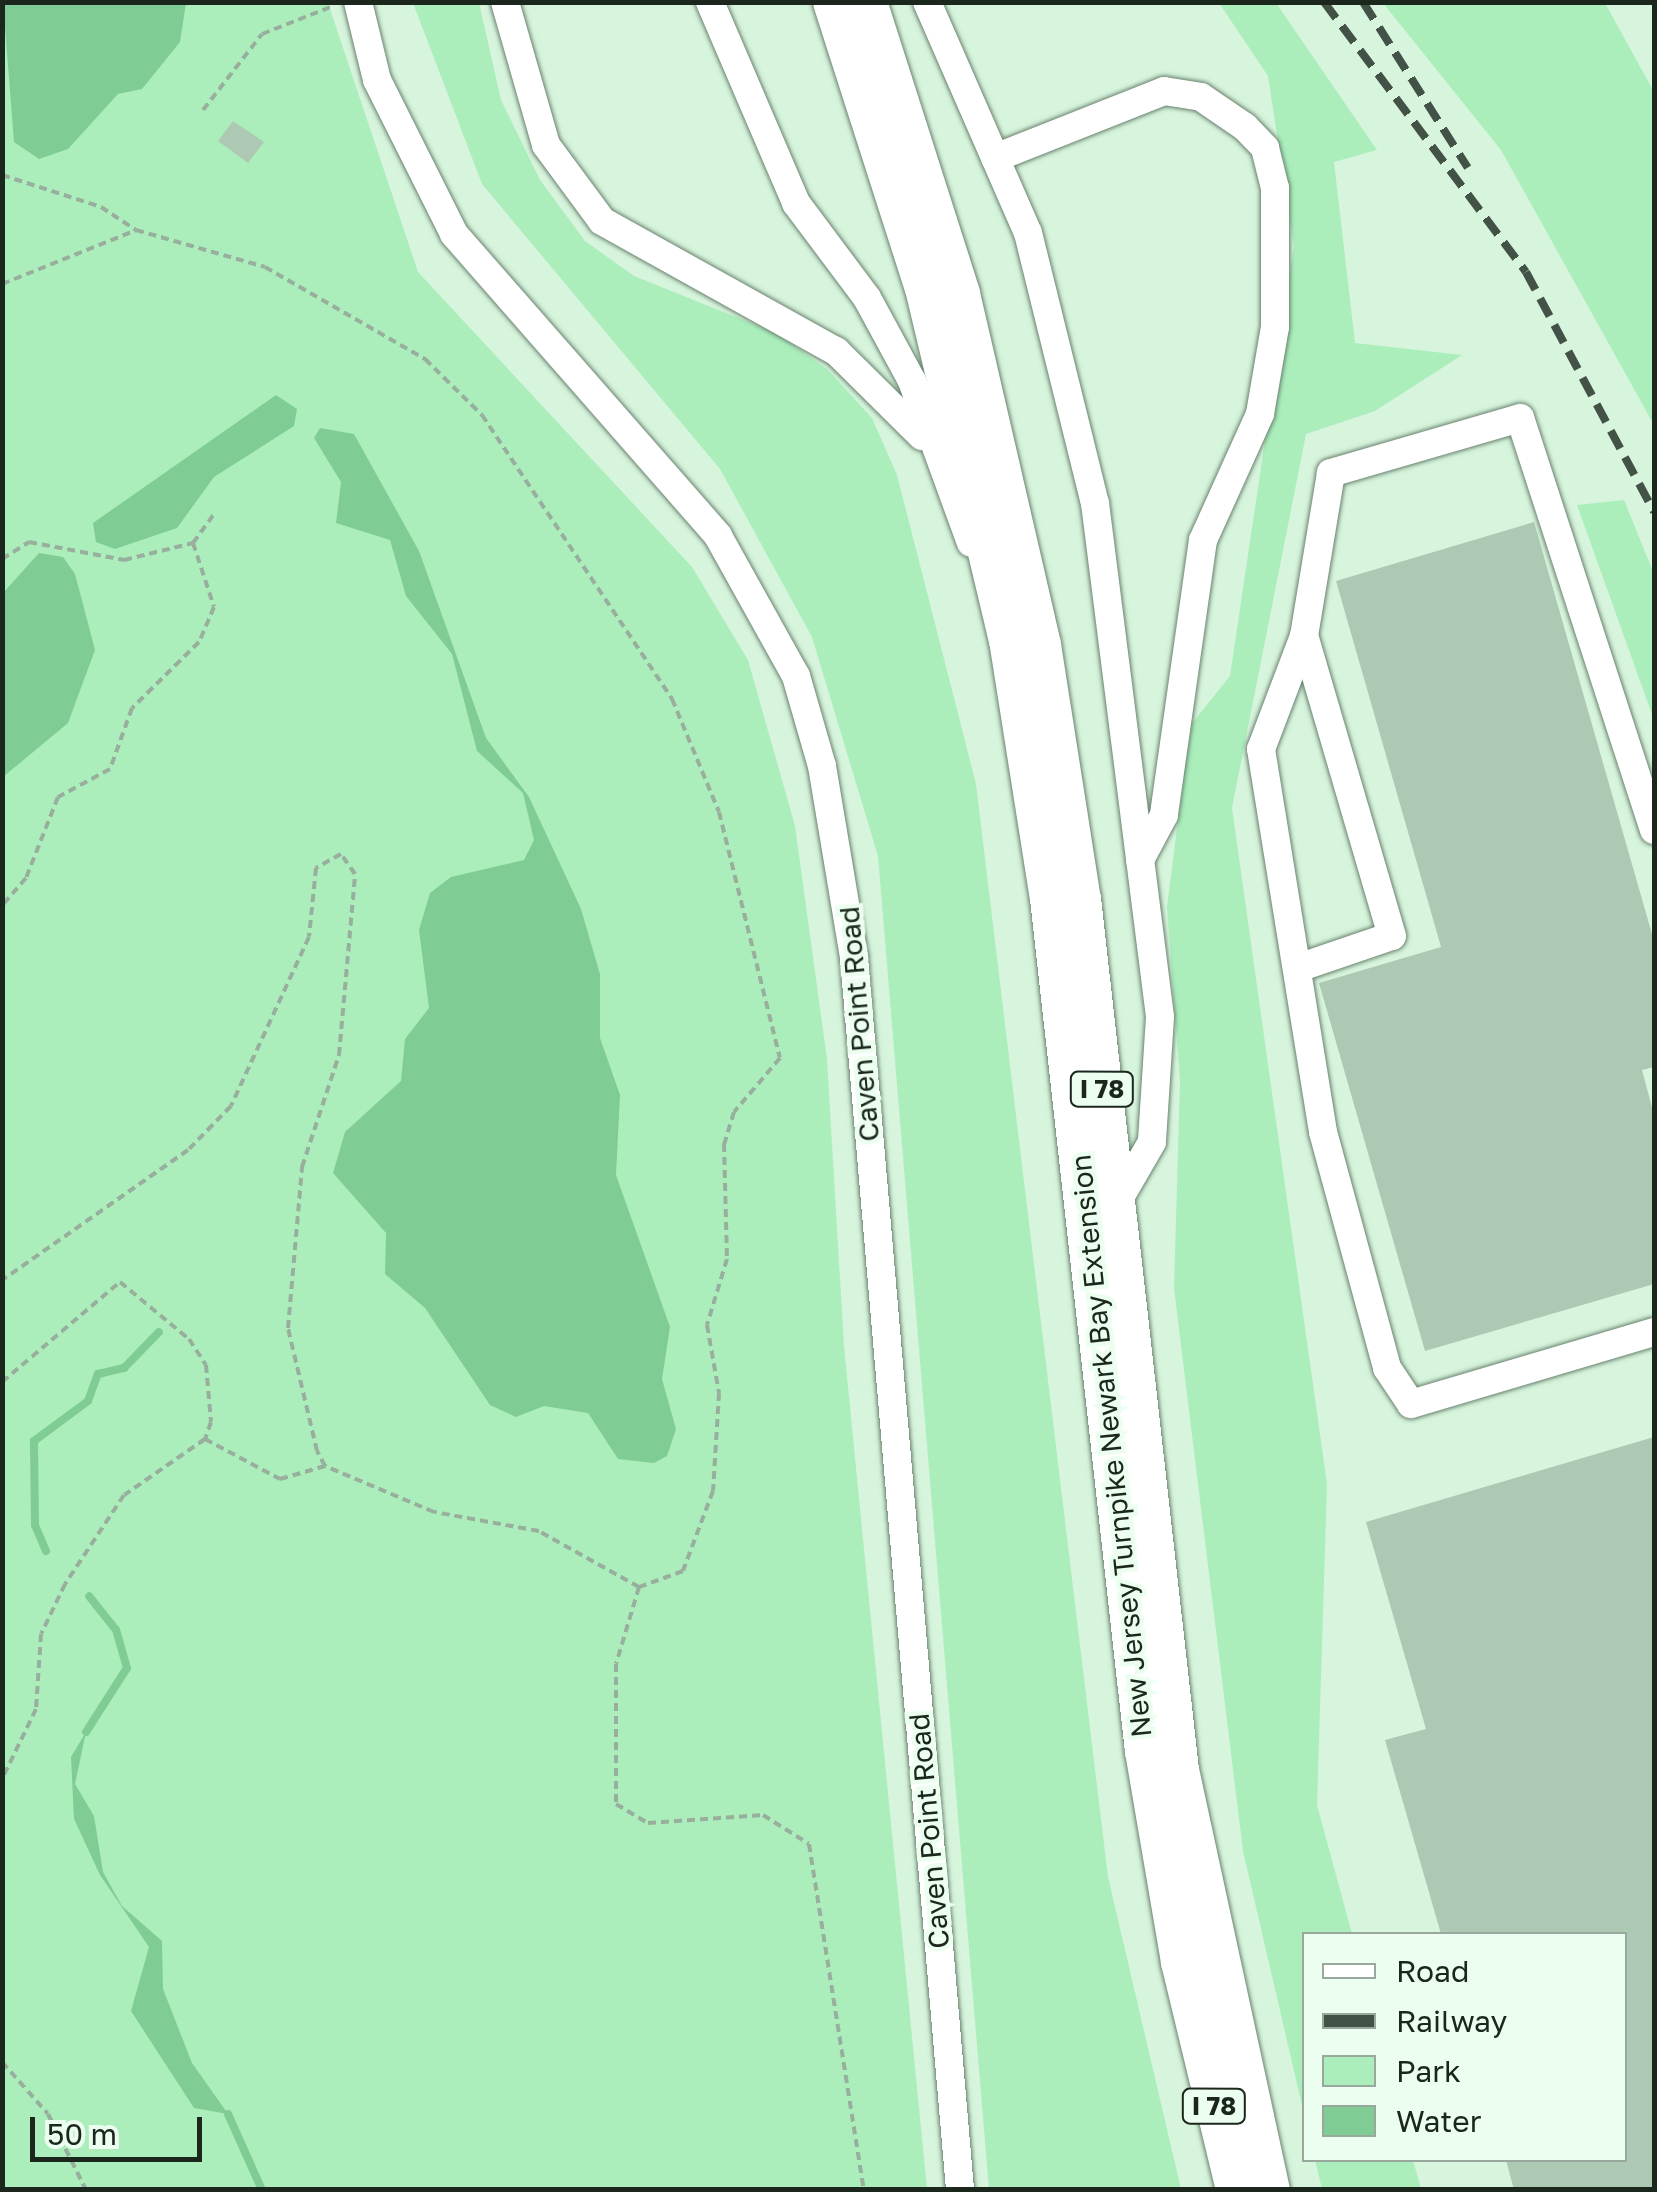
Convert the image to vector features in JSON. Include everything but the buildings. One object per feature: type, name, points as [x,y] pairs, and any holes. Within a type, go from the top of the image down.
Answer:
[{"type":"highway","name":"New Jersey Turnpike Newark Bay Extension","points":[[834,2],[925,288],[1008,640],[1050,898],[1144,1751],[1182,1962],[1236,2190]]},
{"type":"highway","name":"New Jersey Turnpike Newark Bay Extension","points":[[867,2],[960,294],[1032,596],[1077,866],[1179,1770],[1270,2190]]},
{"type":"street","name":"Caven Point Road","points":[[358,2],[377,80],[454,234],[718,536],[796,676],[822,766],[854,958],[960,2190]]},
{"type":"street","points":[[505,2],[546,144],[580,198],[693,276],[836,350],[874,380],[938,459]]},
{"type":"street","points":[[710,2],[796,204],[866,298],[912,381],[1008,640]]},
{"type":"street","points":[[927,2],[1028,234],[1074,391],[1140,860],[1160,1088],[1152,1142],[1114,1206]]},
{"type":"street","points":[[995,158],[1164,91],[1201,97],[1245,127],[1264,148],[1275,188],[1275,328],[1260,414],[1203,540],[1164,815],[1140,860]]},
{"type":"street","points":[[1654,830],[1520,418],[1330,473],[1304,636],[1261,749],[1298,968],[1355,1256],[1386,1368],[1411,1404],[1654,1332]]},
{"type":"street","points":[[1298,968],[1392,936],[1304,636]]},
{"type":"path","points":[[203,110],[262,34],[348,2]]},
{"type":"path","points":[[2,175],[101,207],[136,230],[266,267],[452,383],[530,475],[610,616],[672,700],[718,812],[780,1058],[734,1112],[724,1144],[728,1259],[707,1324],[719,1393],[713,1491],[683,1572],[640,1587],[540,1531],[434,1512],[325,1466],[280,1479],[205,1439]]},
{"type":"path","points":[[2,284],[136,230]]},
{"type":"path","points":[[2,559],[29,542],[124,560],[193,543],[214,514]]},
{"type":"path","points":[[2,906],[26,878],[58,798],[110,769],[132,708],[210,623],[214,594],[193,543]]},
{"type":"path","points":[[2,1280],[188,1150],[231,1106],[314,923],[316,868],[333,854],[348,858],[355,874],[339,1055],[302,1167],[288,1328],[294,1380],[325,1466]]},
{"type":"path","points":[[2,1382],[120,1282],[153,1303],[206,1365],[205,1439]]},
{"type":"path","points":[[2,1779],[36,1709],[41,1634],[66,1584],[124,1495],[205,1439]]},
{"type":"path","points":[[640,1587],[616,1664],[616,1804],[648,1823],[763,1815],[809,1844],[864,2190]]},
{"type":"path","points":[[2,2062],[48,2114],[86,2190]]},
{"type":"green space","points":[[3,3],[328,3],[418,272],[692,567],[748,660],[795,826],[827,1059],[844,1346],[927,2189],[3,2189]]},
{"type":"green space","points":[[413,3],[479,3],[501,100],[540,180],[585,241],[634,276],[776,333],[828,370],[872,418],[897,475],[976,784],[1108,1877],[1181,2189],[989,2189],[878,856],[812,637],[720,469],[482,184]]},
{"type":"green space","points":[[1219,3],[1276,3],[1377,150],[1334,162],[1355,343],[1462,355],[1375,411],[1306,434],[1232,808],[1327,1484],[1317,1805],[1351,1932],[1302,1932],[1302,2105],[1243,1851],[1174,1288],[1180,1081],[1167,907],[1190,726],[1230,676],[1294,246],[1268,76]]},
{"type":"green space","points":[[1383,3],[1605,3],[1654,92],[1654,425],[1501,150]]},
{"type":"green space","points":[[1624,500],[1654,574],[1654,720],[1577,505]]},
{"type":"green space","points":[[1315,2162],[1414,2162],[1421,2189],[1322,2189]]},
{"type":"water","points":[[3,2],[186,3],[180,42],[142,89],[118,94],[68,149],[39,159],[14,142]]},
{"type":"water","points":[[276,395],[297,409],[294,426],[214,477],[177,528],[115,549],[96,542],[93,523]]},
{"type":"water","points":[[320,428],[354,434],[419,551],[486,738],[529,797],[581,909],[600,974],[600,1038],[620,1095],[616,1175],[670,1327],[662,1379],[676,1429],[667,1456],[654,1463],[618,1459],[588,1413],[544,1406],[516,1417],[490,1405],[425,1308],[385,1274],[386,1233],[333,1173],[345,1132],[401,1081],[405,1039],[429,1008],[419,930],[430,893],[451,877],[524,860],[534,840],[523,793],[477,751],[452,654],[406,596],[390,540],[336,523],[341,482],[314,438]]},
{"type":"water","points":[[39,553],[63,557],[75,574],[95,650],[68,723],[3,777],[3,593]]},
{"type":"water","points":[[86,1732],[75,1784],[94,1816],[103,1872],[122,1906],[162,1941],[163,1989],[192,2063],[228,2114],[194,2108],[131,2011],[149,1947],[100,1875],[74,1819],[71,1757]]},
{"type":"waterway","points":[[46,1551],[35,1525],[34,1441],[88,1401],[98,1374],[124,1368],[159,1332]]},
{"type":"waterway","points":[[86,1732],[127,1668],[116,1630],[89,1596]]},
{"type":"waterway","points":[[228,2114],[262,2190]]},
{"type":"railway","points":[[1324,2],[1526,272],[1654,512]]},
{"type":"railway","points":[[1363,2],[1468,168]]}]
